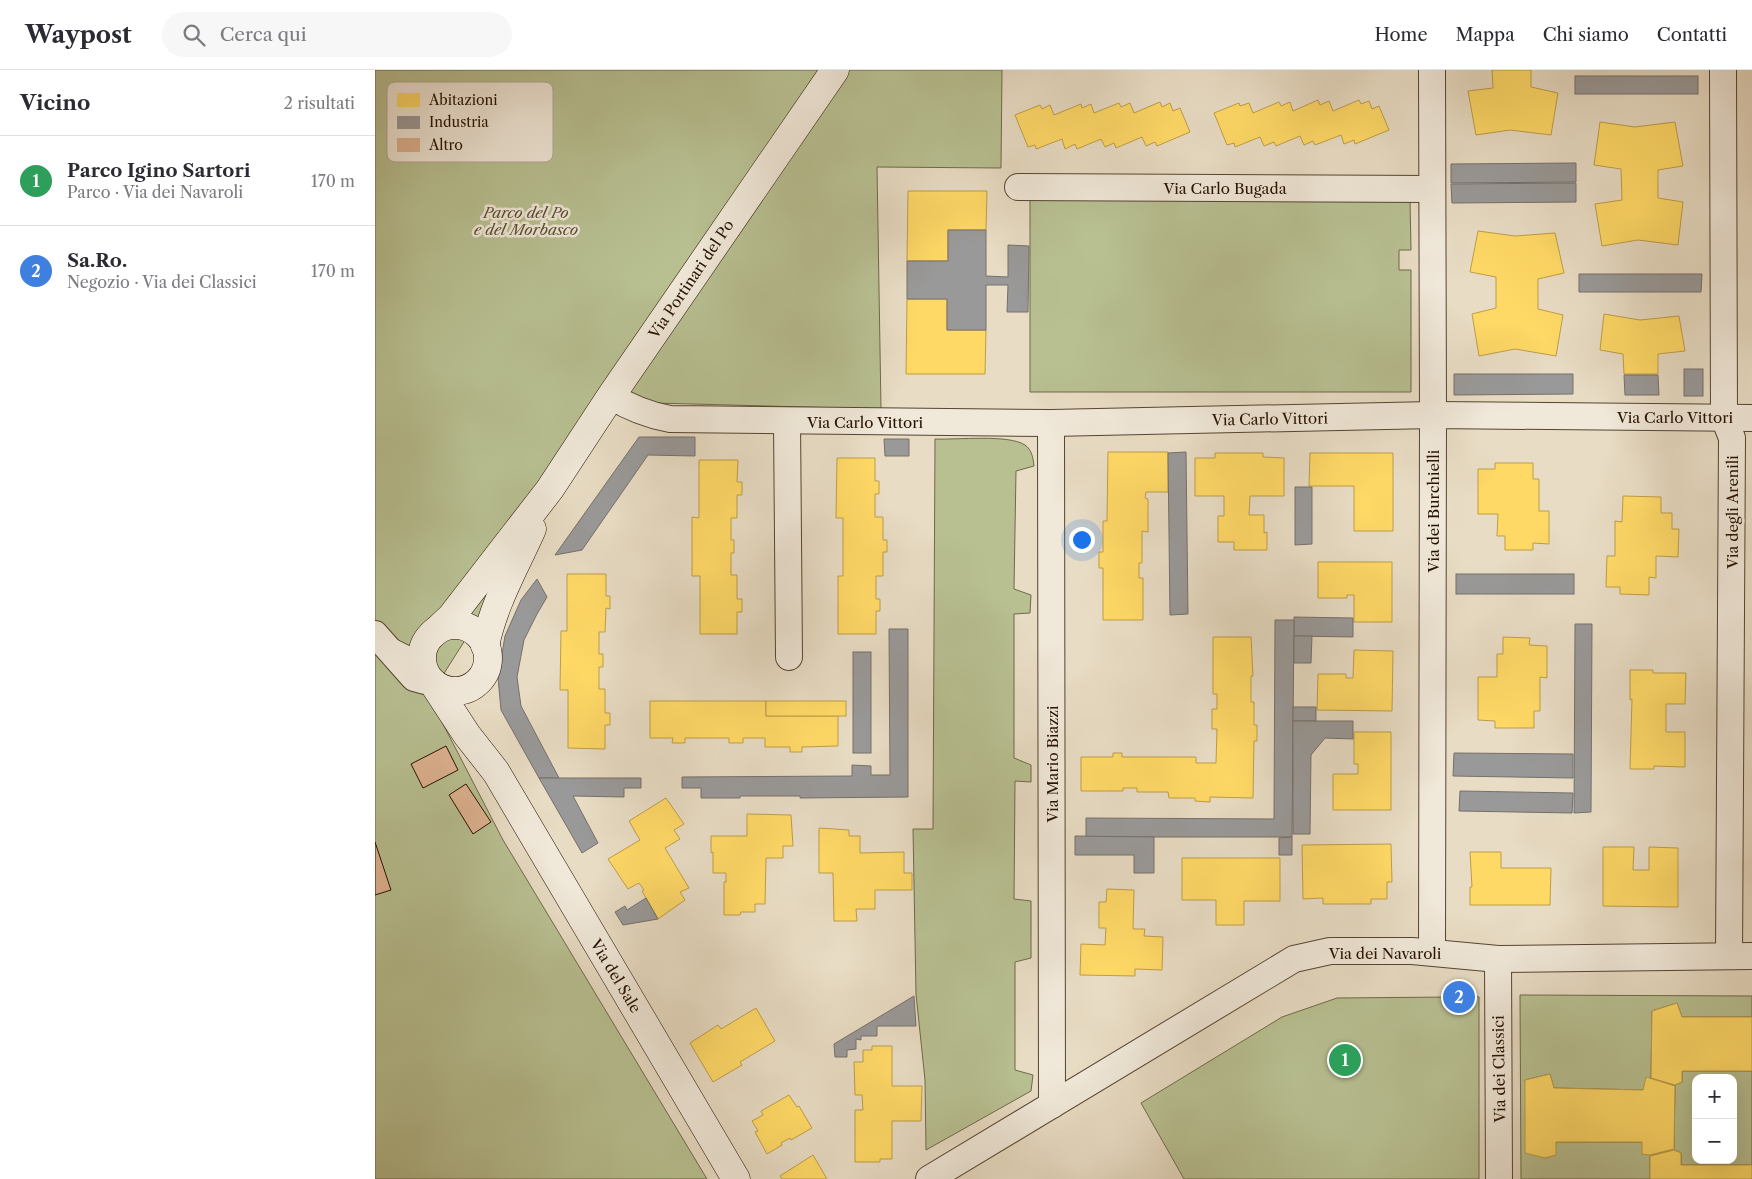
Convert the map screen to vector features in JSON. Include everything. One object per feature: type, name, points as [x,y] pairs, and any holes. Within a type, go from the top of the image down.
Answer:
[{"type":"street","name":"Via Portinari del Po","points":[[428,642],[451,617],[550,489],[611,396],[835,70]]},
{"type":"street","name":"Via dei Burchielli","points":[[1432,70],[1432,952]]},
{"type":"street","name":"Via degli Arenili","points":[[1723,70],[1724,418],[1732,438],[1740,956]]},
{"type":"street","name":"Via Carlo Bugada","points":[[1018,187],[1432,189]]},
{"type":"street","name":"Via Carlo Vittori","points":[[611,396],[633,409],[649,415],[670,419],[1051,423],[1433,415],[1752,418]]},
{"type":"street","name":"Via Carlo Vittori","points":[[787,421],[789,657]]},
{"type":"street","name":"Via Mario Biazzi","points":[[1051,423],[1052,1105]]},
{"type":"street","name":"Via Portinari del Po","points":[[485,646],[496,609],[550,489]]},
{"type":"street","points":[[384,643],[408,660],[419,661],[428,642],[442,628],[452,625],[462,626],[476,633],[485,646]]},
{"type":"street","name":"Via del Sale","points":[[428,642],[423,668],[467,735],[496,772]]},
{"type":"street","points":[[384,643],[414,678],[425,681],[430,680],[442,689],[452,692],[463,691],[481,679]]},
{"type":"street","name":"Via del Sale","points":[[485,646],[488,654],[488,663],[473,698],[473,718],[496,772],[736,1179]]},
{"type":"street","name":"Via dei Navaroli","points":[[929,1179],[1294,959],[1329,952],[1432,952],[1498,959],[1740,956]]},
{"type":"street","name":"Via dei Classici","points":[[1498,959],[1499,1179]]},
{"type":"green space","name":"Parco del Po e del Morbasco","points":[[375,70],[1002,70],[1001,168],[877,167],[881,409],[616,402],[429,697],[503,840],[707,1179],[375,1179]]},
{"type":"green space","points":[[1030,200],[1410,200],[1411,250],[1399,250],[1399,270],[1411,270],[1411,392],[1030,392]]},
{"type":"green space","points":[[982,438],[1017,442],[1029,449],[1034,463],[1034,466],[1016,471],[1014,589],[1031,595],[1030,613],[1014,614],[1014,758],[1031,765],[1031,782],[1015,781],[1014,899],[1031,901],[1031,958],[1015,962],[1015,1070],[1033,1075],[1031,1091],[926,1150],[925,1080],[916,994],[913,829],[933,829],[935,439]]},
{"type":"green space","points":[[1520,995],[1752,996],[1752,1017],[1682,1017],[1677,1003],[1652,1011],[1651,1078],[1675,1085],[1682,1082],[1682,1071],[1752,1071],[1752,1165],[1681,1165],[1681,1153],[1674,1150],[1650,1156],[1650,1179],[1521,1179]],"holes":[[[1550,1074],[1554,1088],[1643,1090],[1675,1086],[1674,1148],[1650,1155],[1642,1142],[1556,1142],[1555,1155],[1545,1158],[1525,1080]]]},
{"type":"green space","points":[[1469,996],[1479,997],[1479,1179],[1184,1179],[1141,1103],[1282,1017],[1337,998],[1449,997],[1449,1007],[1469,1007]]},
{"type":"building: Abitazioni","points":[[1492,70],[1531,70],[1531,87],[1558,93],[1551,135],[1510,130],[1476,135],[1468,91],[1493,88]]},
{"type":"building: Abitazioni","points":[[1318,100],[1320,105],[1329,101],[1333,111],[1359,100],[1361,104],[1369,101],[1372,109],[1379,106],[1389,130],[1355,144],[1354,140],[1344,144],[1341,135],[1315,145],[1313,141],[1304,145],[1300,136],[1276,146],[1274,142],[1264,146],[1260,137],[1235,147],[1234,143],[1227,145],[1214,113],[1239,103],[1240,106],[1249,103],[1253,113],[1279,102],[1281,106],[1290,102],[1293,111]]},
{"type":"building: Abitazioni","points":[[1160,102],[1162,107],[1170,103],[1173,111],[1180,108],[1190,132],[1157,146],[1155,142],[1146,146],[1142,137],[1116,148],[1114,143],[1105,147],[1101,139],[1077,149],[1075,144],[1065,149],[1062,139],[1036,149],[1035,145],[1028,147],[1015,115],[1040,105],[1042,109],[1050,105],[1054,115],[1081,104],[1082,108],[1091,104],[1094,113],[1119,103],[1121,107],[1130,103],[1134,113]]},
{"type":"building: Abitazioni","points":[[1600,122],[1635,127],[1675,122],[1683,166],[1658,170],[1658,198],[1683,202],[1678,245],[1638,240],[1602,246],[1595,204],[1622,200],[1621,169],[1594,165]]},
{"type":"building: Abitazioni","points":[[908,191],[987,191],[986,230],[948,230],[948,261],[907,261]]},
{"type":"building: Abitazioni","points":[[1478,231],[1515,236],[1555,233],[1564,273],[1538,279],[1538,309],[1563,315],[1556,356],[1515,349],[1479,356],[1472,314],[1496,308],[1496,277],[1470,272]]},
{"type":"building: Abitazioni","points":[[907,299],[947,299],[947,330],[986,330],[985,374],[906,374]]},
{"type":"building: Abitazioni","points":[[1604,314],[1640,320],[1679,316],[1685,351],[1658,354],[1658,374],[1624,374],[1623,354],[1600,350]]},
{"type":"building: Abitazioni","points":[[1108,452],[1168,452],[1168,492],[1146,492],[1145,498],[1148,499],[1148,532],[1142,531],[1142,563],[1139,563],[1139,578],[1143,578],[1143,620],[1103,620],[1103,568],[1099,568],[1099,552],[1103,552],[1103,521],[1107,521]]},
{"type":"building: Abitazioni","points":[[1215,453],[1263,453],[1263,457],[1284,458],[1284,496],[1250,496],[1249,515],[1264,515],[1264,533],[1267,532],[1267,550],[1234,550],[1234,542],[1218,542],[1218,516],[1224,516],[1224,496],[1195,496],[1195,458],[1215,458]]},
{"type":"building: Abitazioni","points":[[1310,453],[1393,453],[1393,531],[1354,531],[1354,486],[1309,486]]},
{"type":"building: Abitazioni","points":[[837,458],[875,458],[875,481],[879,481],[879,494],[875,494],[875,517],[883,517],[883,540],[887,540],[887,552],[883,552],[883,576],[876,576],[876,599],[880,599],[880,611],[876,611],[876,634],[838,634],[838,576],[843,576],[843,518],[836,518]]},
{"type":"building: Abitazioni","points":[[699,460],[738,460],[737,482],[742,482],[742,495],[737,495],[737,518],[731,518],[731,540],[734,540],[734,553],[731,553],[731,575],[737,575],[737,599],[742,599],[742,612],[737,612],[737,634],[700,634],[700,576],[692,576],[692,517],[699,518]]},
{"type":"building: Abitazioni","points":[[1495,463],[1533,463],[1533,479],[1539,479],[1539,511],[1549,511],[1549,544],[1533,543],[1533,550],[1505,550],[1505,536],[1497,536],[1498,514],[1478,514],[1478,469],[1495,469]]},
{"type":"building: Abitazioni","points":[[1623,496],[1661,497],[1661,513],[1672,513],[1672,529],[1679,529],[1678,557],[1656,556],[1656,578],[1649,577],[1649,595],[1620,594],[1620,587],[1606,587],[1607,556],[1615,556],[1615,521],[1622,522]]},
{"type":"building: Abitazioni","points":[[1318,562],[1392,562],[1392,622],[1354,622],[1354,595],[1347,595],[1347,598],[1318,598]]},
{"type":"building: Abitazioni","points":[[567,574],[606,574],[606,596],[610,596],[610,609],[606,608],[605,632],[599,632],[599,654],[603,654],[603,667],[599,667],[599,689],[605,689],[605,713],[610,713],[610,725],[605,725],[605,749],[568,748],[568,690],[560,690],[561,631],[567,631]]},
{"type":"building: Abitazioni","points":[[1213,637],[1251,637],[1253,676],[1251,676],[1251,702],[1254,702],[1254,725],[1257,725],[1257,741],[1254,741],[1253,798],[1210,797],[1210,802],[1195,801],[1195,798],[1169,798],[1168,792],[1137,792],[1137,788],[1123,788],[1123,791],[1081,791],[1081,757],[1113,757],[1113,753],[1122,753],[1122,757],[1196,757],[1196,763],[1216,763],[1217,729],[1212,729],[1212,709],[1217,709],[1217,694],[1213,694]]},
{"type":"building: Abitazioni","points":[[1503,637],[1530,638],[1529,645],[1547,646],[1547,678],[1540,677],[1540,711],[1534,711],[1534,728],[1495,728],[1495,721],[1478,720],[1478,677],[1497,677],[1497,654],[1503,654]]},
{"type":"building: Abitazioni","points":[[1354,650],[1393,651],[1392,711],[1317,710],[1318,674],[1346,674],[1346,678],[1353,678]]},
{"type":"building: Abitazioni","points":[[1630,670],[1653,670],[1653,673],[1686,673],[1685,704],[1666,704],[1666,732],[1685,732],[1685,767],[1654,766],[1654,769],[1630,769],[1632,699],[1630,700]]},
{"type":"building: Abitazioni","points":[[650,701],[766,701],[766,716],[838,716],[838,746],[802,747],[802,752],[790,752],[790,747],[765,747],[765,738],[743,738],[743,743],[729,743],[729,738],[685,738],[685,743],[672,743],[673,738],[650,738]]},
{"type":"building: Abitazioni","points":[[766,701],[846,701],[846,716],[766,716]]},
{"type":"building: Abitazioni","points":[[1354,732],[1391,732],[1391,810],[1333,810],[1333,774],[1358,774],[1358,764],[1354,764]]},
{"type":"building: Abitazioni","points":[[666,798],[684,824],[674,830],[680,839],[665,848],[689,888],[680,892],[685,900],[658,919],[639,883],[628,889],[608,859],[640,840],[629,821]]},
{"type":"building: Abitazioni","points":[[747,814],[791,815],[793,846],[783,846],[783,858],[766,858],[765,904],[755,904],[755,912],[741,912],[740,915],[724,915],[724,882],[726,882],[726,873],[713,873],[711,836],[747,836]]},
{"type":"building: Abitazioni","points":[[819,828],[849,830],[849,836],[860,836],[860,853],[904,852],[904,873],[912,873],[912,890],[875,890],[875,909],[856,909],[857,921],[834,921],[833,873],[819,873]]},
{"type":"building: Abitazioni","points":[[1391,844],[1392,882],[1387,882],[1387,899],[1371,899],[1371,904],[1323,904],[1323,898],[1303,899],[1302,845]]},
{"type":"building: Abitazioni","points":[[1603,847],[1634,847],[1633,870],[1649,870],[1649,847],[1678,848],[1678,907],[1603,906]]},
{"type":"building: Abitazioni","points":[[1470,852],[1501,852],[1501,868],[1551,868],[1550,905],[1470,905],[1470,887],[1472,887]]},
{"type":"building: Abitazioni","points":[[1182,858],[1280,858],[1280,901],[1244,901],[1244,925],[1216,925],[1216,900],[1182,900]]},
{"type":"building: Abitazioni","points":[[1107,889],[1134,890],[1133,929],[1145,929],[1144,936],[1163,937],[1162,970],[1135,969],[1135,976],[1080,975],[1081,944],[1105,945],[1106,928],[1099,928],[1099,902],[1106,902]]},
{"type":"building: Abitazioni","points":[[1677,1003],[1682,1017],[1752,1017],[1752,1071],[1682,1071],[1682,1082],[1675,1085],[1651,1078],[1652,1011]]},
{"type":"building: Abitazioni","points":[[756,1008],[775,1041],[740,1062],[742,1065],[713,1082],[690,1043],[718,1025],[721,1029]]},
{"type":"building: Abitazioni","points":[[872,1046],[892,1046],[892,1086],[922,1086],[921,1121],[892,1121],[892,1159],[880,1159],[880,1162],[855,1162],[855,1110],[863,1110],[862,1095],[855,1095],[854,1062],[863,1062],[863,1050],[872,1050]]},
{"type":"building: Abitazioni","points":[[1550,1074],[1554,1088],[1643,1090],[1646,1077],[1675,1086],[1674,1149],[1650,1155],[1642,1154],[1642,1142],[1556,1142],[1556,1155],[1545,1158],[1525,1153],[1525,1080]]},
{"type":"building: Abitazioni","points":[[789,1095],[797,1107],[799,1106],[812,1128],[791,1140],[790,1138],[781,1143],[782,1145],[767,1154],[755,1132],[758,1131],[752,1121],[763,1115],[761,1111]]},
{"type":"building: Abitazioni","points":[[1674,1150],[1681,1153],[1681,1165],[1752,1165],[1752,1179],[1650,1179],[1650,1156]]},
{"type":"building: Abitazioni","points":[[813,1155],[827,1179],[782,1179],[780,1176]]},
{"type":"building: Industria","points":[[1575,76],[1698,76],[1698,94],[1575,94]]},
{"type":"building: Industria","points":[[1576,163],[1576,182],[1451,183],[1451,164]]},
{"type":"building: Industria","points":[[1576,183],[1576,202],[1452,203],[1451,184]]},
{"type":"building: Industria","points":[[948,230],[986,230],[986,276],[1008,277],[1008,245],[1029,246],[1028,312],[1007,312],[1008,285],[986,285],[986,330],[947,330],[947,299],[907,299],[907,261],[948,261]]},
{"type":"building: Industria","points":[[1579,274],[1702,274],[1701,292],[1579,292]]},
{"type":"building: Industria","points":[[1684,369],[1703,369],[1703,396],[1684,396]]},
{"type":"building: Industria","points":[[1454,374],[1573,374],[1573,394],[1454,395]]},
{"type":"building: Industria","points":[[1624,375],[1658,375],[1659,395],[1625,395]]},
{"type":"building: Industria","points":[[639,437],[695,437],[695,456],[648,455],[582,550],[555,555]]},
{"type":"building: Industria","points":[[884,439],[909,439],[909,456],[885,456]]},
{"type":"building: Industria","points":[[1186,452],[1188,614],[1170,615],[1168,453]]},
{"type":"building: Industria","points":[[1295,487],[1312,487],[1312,544],[1295,545]]},
{"type":"building: Industria","points":[[1456,574],[1574,574],[1574,594],[1456,594]]},
{"type":"building: Industria","points":[[537,579],[547,597],[524,640],[517,677],[521,706],[559,778],[539,778],[501,710],[498,678],[505,636],[521,600]]},
{"type":"building: Industria","points":[[1294,617],[1353,618],[1353,637],[1294,636]]},
{"type":"building: Industria","points":[[1275,620],[1294,620],[1292,837],[1086,837],[1086,818],[1274,819]]},
{"type":"building: Industria","points":[[1575,624],[1592,624],[1591,812],[1574,813]]},
{"type":"building: Industria","points":[[889,629],[908,629],[908,797],[800,798],[800,796],[740,796],[740,798],[701,798],[701,788],[682,788],[682,777],[852,776],[852,765],[871,766],[871,775],[890,775]]},
{"type":"building: Industria","points":[[1294,636],[1312,636],[1311,663],[1294,663]]},
{"type":"building: Industria","points":[[853,652],[871,652],[871,753],[853,753]]},
{"type":"building: Industria","points":[[1293,707],[1316,707],[1316,721],[1293,721]]},
{"type":"building: Industria","points":[[1293,721],[1353,721],[1353,739],[1325,738],[1311,755],[1310,834],[1293,834]]},
{"type":"building: Industria","points":[[1454,753],[1573,754],[1573,778],[1453,776]]},
{"type":"building: Industria","points":[[539,778],[641,778],[641,788],[624,788],[624,797],[573,796],[598,843],[582,853]]},
{"type":"building: Industria","points":[[1460,791],[1573,793],[1572,813],[1459,811]]},
{"type":"building: Industria","points":[[1075,836],[1154,837],[1154,873],[1134,873],[1134,855],[1075,855]]},
{"type":"building: Industria","points":[[1292,837],[1292,855],[1279,855],[1279,838]]},
{"type":"building: Industria","points":[[646,898],[658,919],[623,925],[615,912],[625,906],[627,910]]},
{"type":"building: Industria","points":[[914,996],[916,1026],[877,1026],[877,1036],[861,1036],[861,1040],[856,1039],[856,1049],[847,1050],[847,1057],[835,1057],[834,1044]]},
{"type":"building: Altro","points":[[446,746],[458,770],[423,788],[411,764]]},
{"type":"building: Altro","points":[[466,784],[491,822],[473,834],[449,795]]},
{"type":"building: Altro","points":[[375,842],[391,890],[375,895]]},
{"type":"place","name":"Sa.Ro.","points":[[1459,997]]},
{"type":"place","name":"Parco Igino Sartori","points":[[1345,1060]]}]
